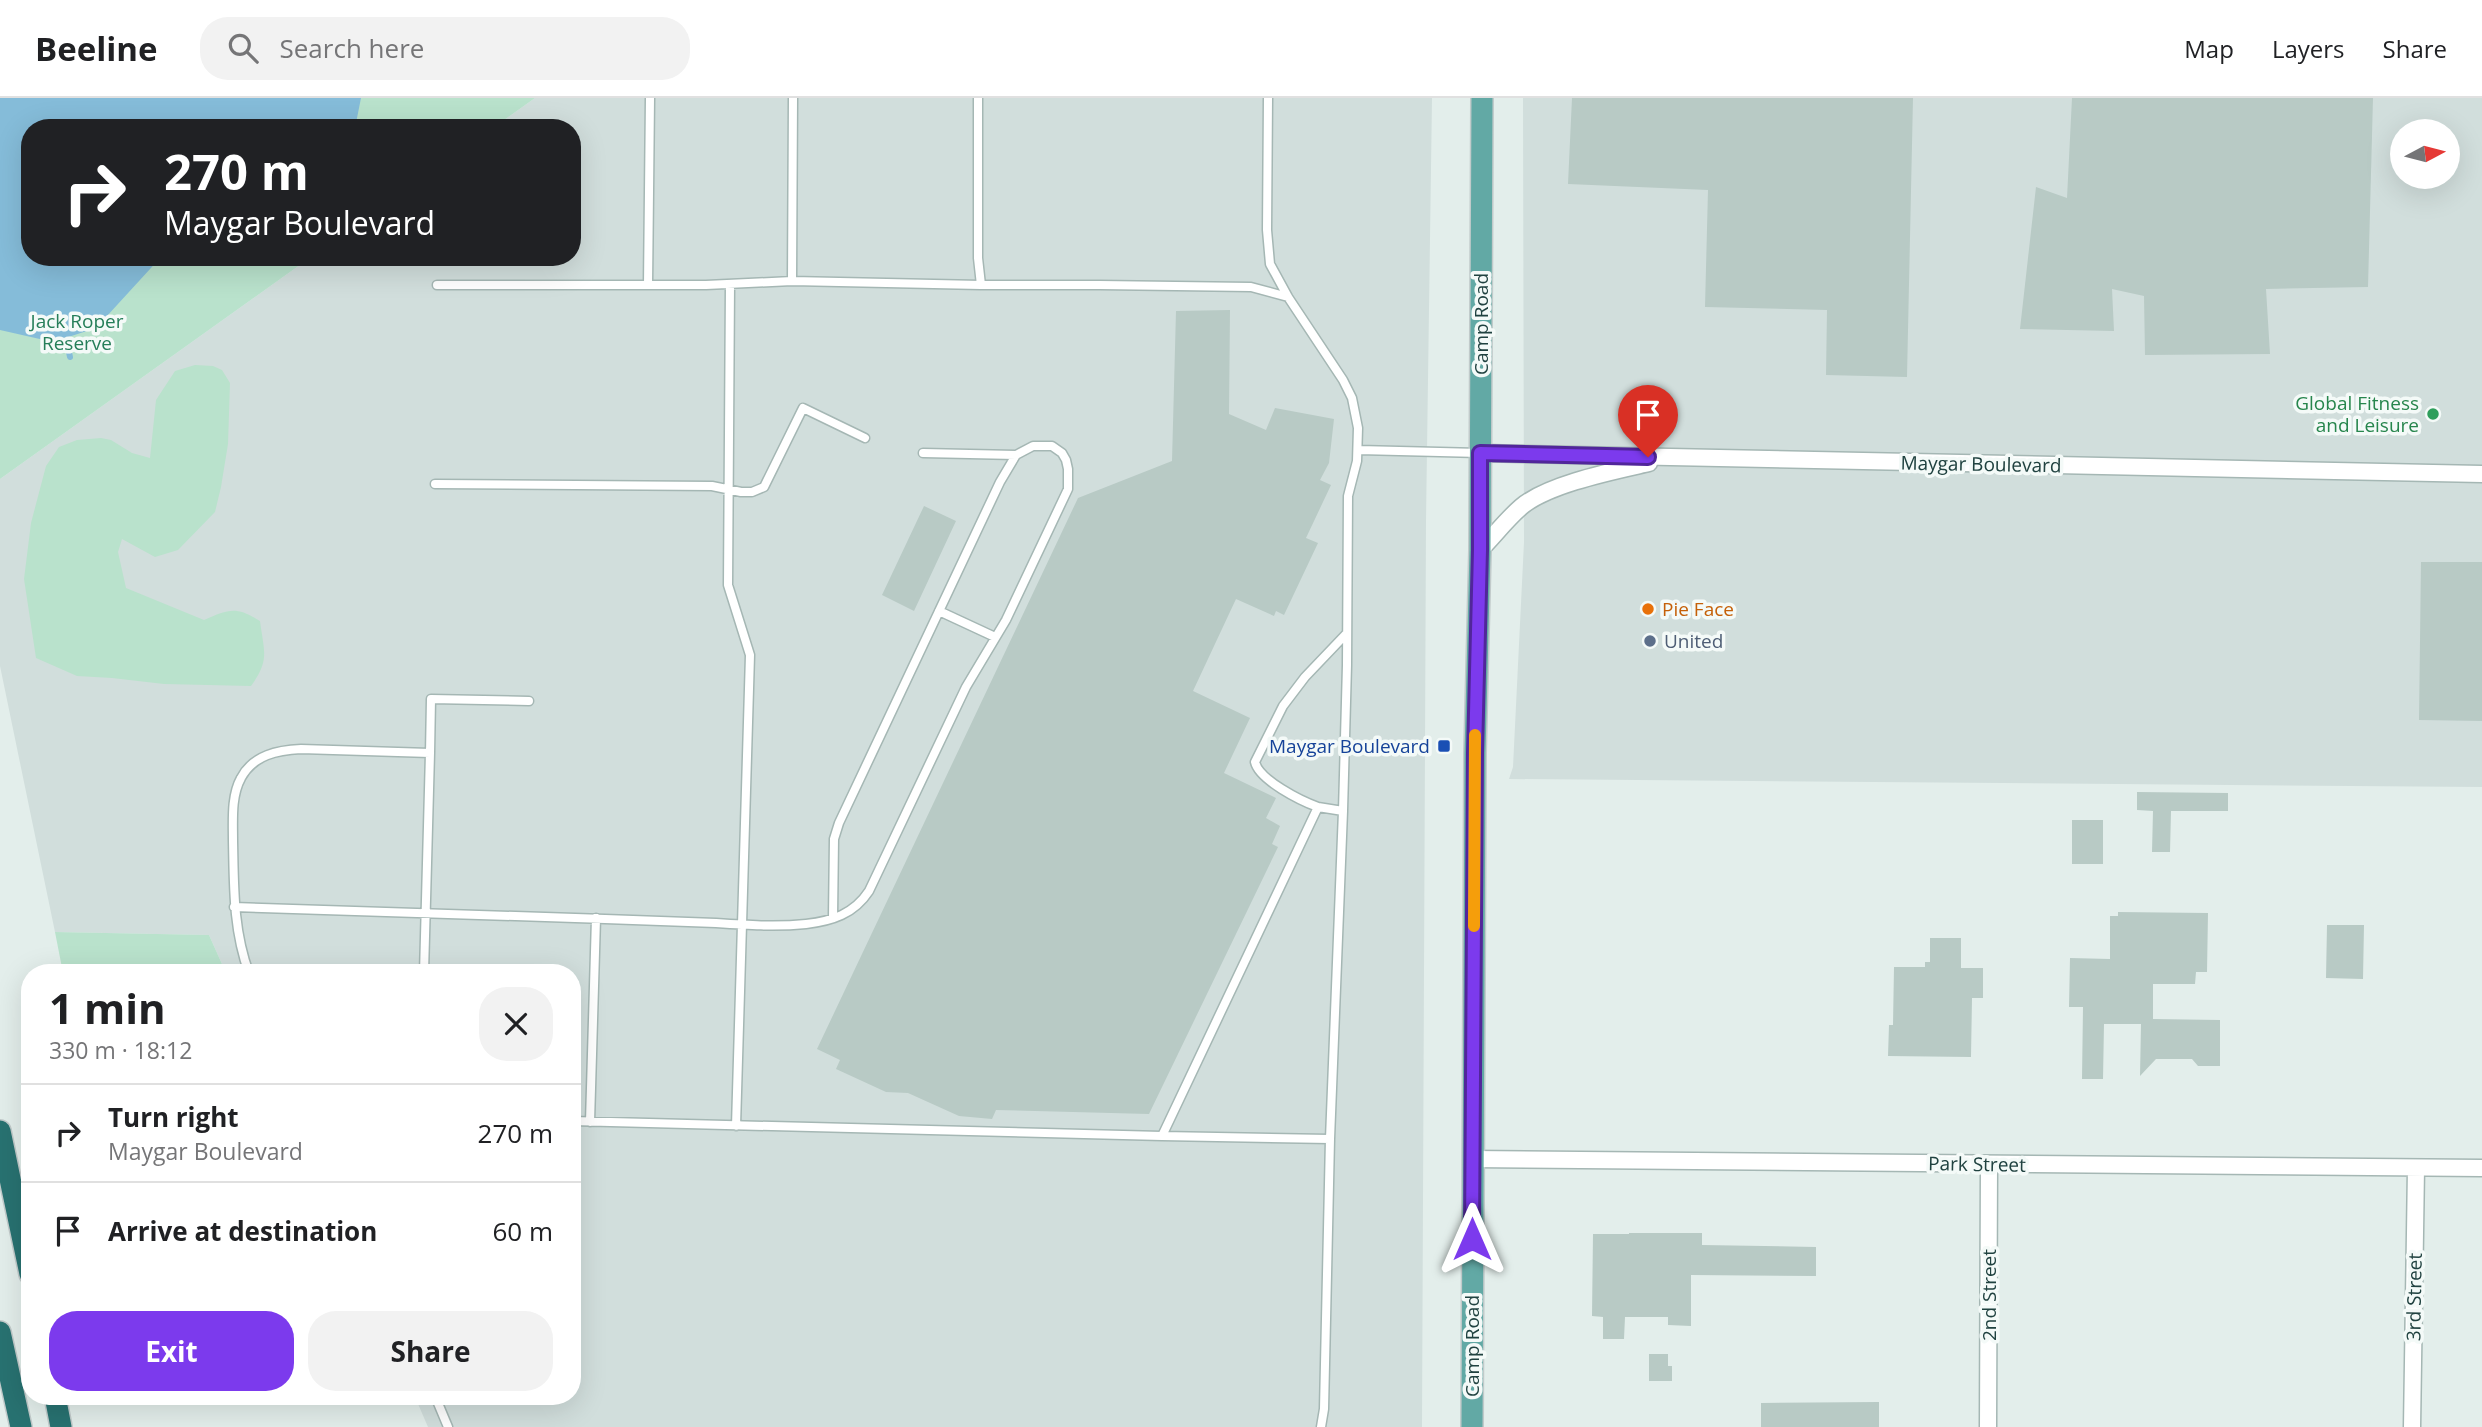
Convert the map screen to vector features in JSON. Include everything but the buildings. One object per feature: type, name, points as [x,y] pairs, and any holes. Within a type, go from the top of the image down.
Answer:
[{"type":"highway","points":[[0,1131],[21,1231]]},
{"type":"highway","points":[[0,1332],[21,1427]]},
{"type":"highway","points":[[57,1405],[61,1427]]},
{"type":"main road","name":"Camp Road","points":[[1472,1427],[1482,98]]},
{"type":"street","name":"Maygar Boulevard","points":[[1480,453],[2482,474]]},
{"type":"street","points":[[1480,550],[1522,506],[1535,498],[1598,475],[1675,458]]},
{"type":"street","name":"Park Street","points":[[1472,1159],[2482,1168]]},
{"type":"street","name":"2nd Street","points":[[1988,1427],[1989,1164]]},
{"type":"street","name":"3rd Street","points":[[2412,1427],[2416,1168]]},
{"type":"lane","points":[[648,285],[650,98]]},
{"type":"lane","points":[[792,281],[793,98]]},
{"type":"lane","points":[[978,98],[978,258],[981,285]]},
{"type":"lane","points":[[1268,98],[1267,230],[1270,264],[1352,398],[1359,450],[1348,495],[1343,811],[1330,1139],[1324,1409],[1321,1427]]},
{"type":"lane","points":[[437,285],[648,285],[792,281],[1251,287],[1288,297]]},
{"type":"lane","points":[[730,284],[728,585],[750,656],[736,1126]]},
{"type":"lane","points":[[435,484],[712,486],[752,492],[764,487],[803,408],[864,438]]},
{"type":"lane","points":[[234,907],[385,910],[425,914],[741,925],[807,924],[834,917],[860,905],[965,687],[1018,596],[1068,489],[1066,463],[1052,446],[1033,446],[1016,455],[923,453]]},
{"type":"lane","points":[[1359,450],[1480,453]]},
{"type":"lane","points":[[834,917],[834,839],[839,823],[1000,482],[1016,455]]},
{"type":"lane","points":[[939,611],[995,637]]},
{"type":"lane","points":[[1343,811],[1302,801],[1258,771],[1255,762],[1283,706],[1305,677],[1347,633]]},
{"type":"lane","points":[[424,964],[432,699],[529,701]]},
{"type":"lane","points":[[246,964],[234,907],[233,810],[242,777],[253,763],[282,750],[430,753]]},
{"type":"lane","points":[[1162,1136],[1318,807]]},
{"type":"lane","points":[[590,1122],[596,918]]},
{"type":"lane","points":[[581,1122],[1330,1139]]},
{"type":"lane","points":[[439,1405],[449,1427]]},
{"type":"shaded area","points":[[535,98],[1432,98],[1426,521],[1422,1427],[428,1427],[418,1405],[581,1405],[581,964],[222,964],[209,935],[55,932],[0,666],[0,479],[298,266],[581,266],[581,119],[506,119]]},
{"type":"shaded area","points":[[1523,98],[2482,98],[2482,787],[1509,779],[1513,767],[1524,542]]},
{"type":"green space","name":"Jack Roper Reserve","points":[[0,98],[535,98],[506,119],[21,119],[21,266],[298,266],[0,479]]},
{"type":"green space","points":[[195,365],[213,366],[222,370],[230,383],[228,444],[215,512],[178,550],[155,557],[122,539],[118,552],[126,588],[204,620],[220,613],[238,611],[260,621],[264,655],[257,677],[251,686],[164,684],[77,676],[36,658],[24,579],[31,523],[46,466],[59,447],[77,440],[101,438],[111,440],[132,453],[150,458],[156,400],[175,371]]},
{"type":"green space","points":[[55,932],[209,935],[222,964],[61,964]]},
{"type":"water","points":[[0,98],[361,98],[357,119],[21,119],[21,266],[153,266],[96,328],[53,342],[0,330]]},
{"type":"waterway","points":[[66,338],[70,357]]},
{"type":"slow traffic","points":[[1474,926],[1475,735]]},
{"type":"place","name":"Global Fitness and Leisure","points":[[2433,414]]},
{"type":"place","name":"Pie Face","points":[[1648,609]]},
{"type":"place","name":"United","points":[[1650,641]]},
{"type":"place","name":"Maygar Boulevard","points":[[1444,746]]},
{"type":"route","points":[[1472,1239],[1480,453],[1648,457]]}]
